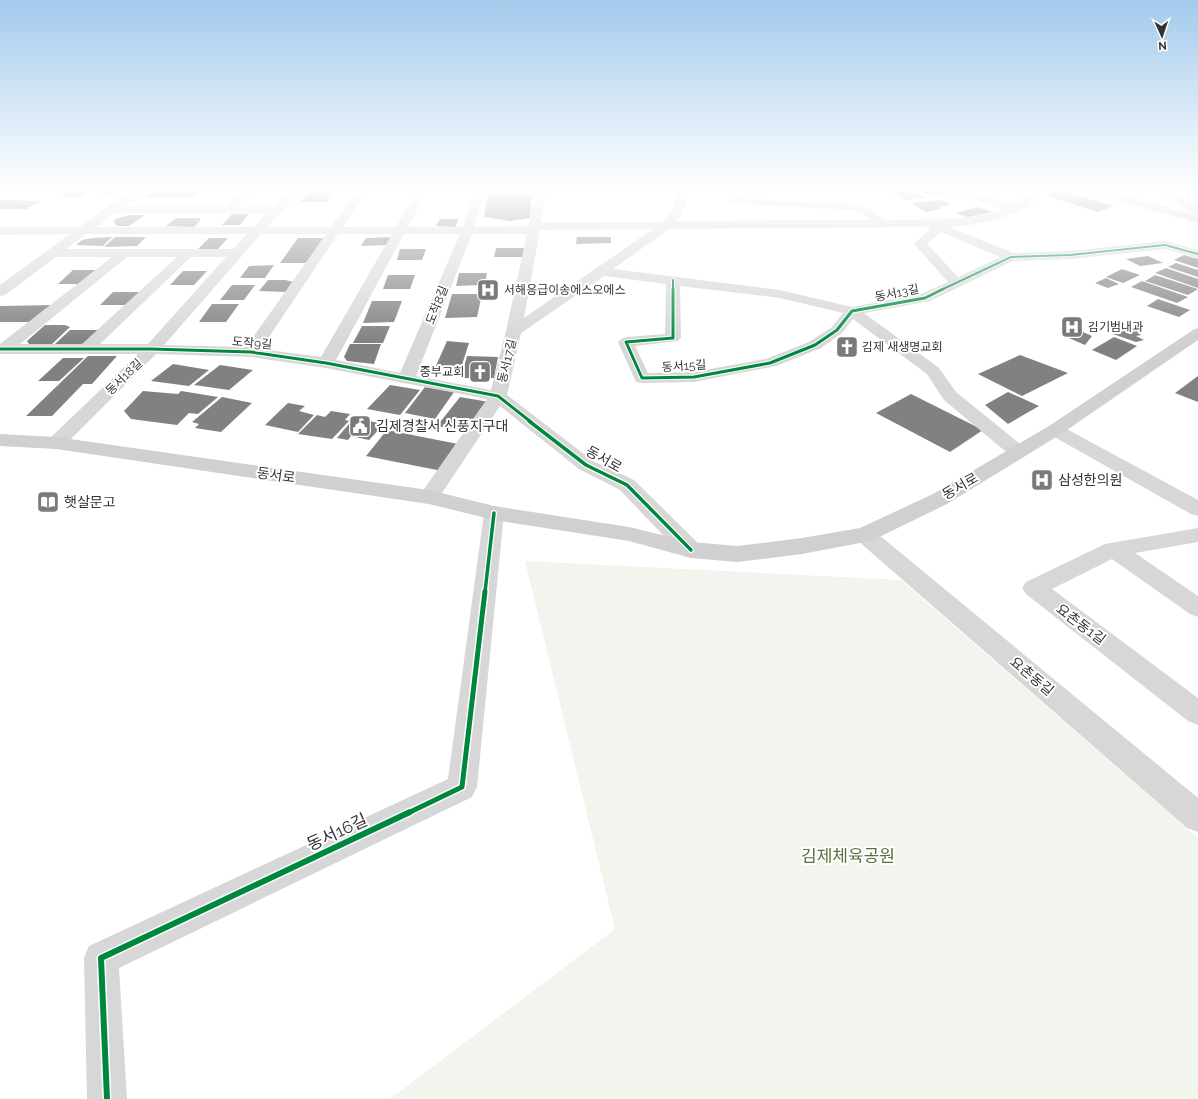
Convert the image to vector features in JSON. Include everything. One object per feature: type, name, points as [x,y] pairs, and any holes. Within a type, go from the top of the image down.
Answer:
[{"type":"main road","name":"동서로","points":[[0,440],[56,443],[429,497],[494,513],[629,534],[691,550],[737,554],[802,546],[865,535],[940,499],[1055,430],[1198,333]]},
{"type":"street","points":[[0,292],[70,240]]},
{"type":"street","name":"동서18길","points":[[56,443],[152,349],[249,240]]},
{"type":"street","points":[[251,352],[328,240]]},
{"type":"street","points":[[326,363],[395,240]]},
{"type":"street","name":"도작8길","points":[[406,379],[463,240]]},
{"type":"street","name":"동서17길","points":[[429,497],[498,396],[514,331],[532,240]]},
{"type":"street","points":[[514,331],[645,240]]},
{"type":"street","points":[[924,240],[920,244],[956,282]]},
{"type":"street","points":[[972,240],[1011,257]]},
{"type":"street","name":"동서13길","points":[[852,311],[925,298],[1011,257],[1070,255],[1165,245],[1198,254]]},
{"type":"street","points":[[53,254],[236,253]]},
{"type":"street","name":"도작9길","points":[[3,348],[123,254]]},
{"type":"street","points":[[86,349],[187,254]]},
{"type":"street","points":[[601,272],[780,294],[852,311],[933,371],[950,396],[1018,452]]},
{"type":"street","name":"동서15길","points":[[673,280],[673,338],[626,342],[642,378],[694,377],[770,363],[815,345],[837,330],[852,311]]},
{"type":"street","name":"도작9길","points":[[3,348],[152,349],[251,352],[326,363],[498,396]]},
{"type":"street","name":"동서로","points":[[498,396],[586,465],[627,485],[691,550]]},
{"type":"street","points":[[1055,430],[1198,509]]},
{"type":"street","name":"동서16길","points":[[107,1099],[101,958],[462,787],[494,513]]},
{"type":"street","name":"요촌동길","points":[[865,535],[1198,817]]},
{"type":"street","name":"요촌동1길","points":[[1198,535],[1113,549],[1034,588],[1198,713]]},
{"type":"street","points":[[1113,549],[1198,608]]},
{"type":"green space","name":"김제체육공원","points":[[525,561],[901,580],[1198,838],[1198,1099],[390,1099],[615,929]]},
{"type":"building","points":[[82,240],[109,240],[103,246],[76,245]]},
{"type":"building","points":[[111,240],[143,240],[137,246],[104,247]]},
{"type":"building","points":[[207,240],[226,240],[217,250],[197,250]]},
{"type":"building","points":[[296,240],[323,240],[307,263],[280,263]]},
{"type":"building","points":[[365,240],[389,240],[386,245],[361,246]]},
{"type":"building","points":[[577,240],[611,240],[611,243],[576,244]]},
{"type":"building","points":[[496,248],[524,248],[523,257],[494,257]]},
{"type":"building","points":[[400,249],[426,249],[422,260],[397,260]]},
{"type":"building","points":[[1184,255],[1198,259],[1198,268],[1174,260]]},
{"type":"building","points":[[1148,256],[1163,263],[1140,266],[1126,259]]},
{"type":"building","points":[[1176,263],[1198,270],[1198,277],[1168,267]]},
{"type":"building","points":[[274,265],[265,278],[240,278],[249,266]]},
{"type":"building","points":[[1166,268],[1198,279],[1198,288],[1155,273]]},
{"type":"building","points":[[1122,269],[1140,275],[1123,283],[1106,277]]},
{"type":"building","points":[[73,270],[96,270],[82,284],[58,284]]},
{"type":"building","points":[[183,271],[207,271],[194,285],[170,285]]},
{"type":"building","points":[[459,273],[487,273],[485,282],[480,282],[479,285],[456,286]]},
{"type":"building","points":[[388,275],[415,275],[410,289],[383,289]]},
{"type":"building","points":[[1155,275],[1198,289],[1188,295],[1145,281]]},
{"type":"building","points":[[1106,278],[1119,284],[1108,288],[1095,283]]},
{"type":"building","points":[[268,280],[285,280],[294,282],[287,292],[259,291]]},
{"type":"building","points":[[1142,281],[1188,297],[1177,303],[1131,287]]},
{"type":"building","points":[[232,285],[255,285],[244,300],[220,300]]},
{"type":"building","points":[[113,292],[143,292],[131,305],[100,305]]},
{"type":"building","points":[[452,294],[482,294],[477,317],[445,318]]},
{"type":"building","points":[[1158,299],[1190,310],[1179,317],[1147,306]]},
{"type":"building","points":[[372,301],[402,301],[394,322],[363,323]]},
{"type":"building","points":[[212,304],[239,304],[226,322],[199,322]]},
{"type":"building","points":[[54,305],[36,322],[0,322],[0,306]]},
{"type":"building","points":[[45,325],[65,325],[70,327],[52,344],[29,344],[27,341]]},
{"type":"building","points":[[1126,325],[1140,330],[1137,332],[1141,335],[1136,336],[1144,340],[1136,342],[1113,334]]},
{"type":"building","points":[[362,326],[390,326],[383,343],[353,343]]},
{"type":"building","points":[[1076,329],[1092,336],[1085,345],[1062,335]]},
{"type":"building","points":[[70,330],[101,330],[90,341],[79,345],[54,345]]},
{"type":"building","points":[[1114,337],[1137,346],[1116,360],[1092,350]]},
{"type":"building","points":[[447,341],[469,343],[461,368],[435,368]]},
{"type":"building","points":[[350,344],[381,344],[374,364],[347,361],[344,357]]},
{"type":"building","points":[[1020,355],[1068,373],[1022,396],[978,374]]},
{"type":"building","points":[[88,356],[117,356],[92,384],[83,384],[52,416],[26,416]]},
{"type":"building","points":[[467,356],[498,357],[494,378],[461,378]]},
{"type":"building","points":[[63,358],[84,358],[59,381],[38,381]]},
{"type":"building","points":[[173,364],[209,370],[189,386],[151,381]]},
{"type":"building","points":[[220,365],[253,370],[229,390],[194,385]]},
{"type":"building","points":[[1198,376],[1198,402],[1175,393]]},
{"type":"building","points":[[390,385],[420,390],[400,415],[367,409]]},
{"type":"building","points":[[425,387],[454,392],[435,419],[405,413]]},
{"type":"building","points":[[143,391],[178,394],[181,391],[218,397],[198,414],[189,413],[177,425],[131,419],[124,411]]},
{"type":"building","points":[[1008,392],[1039,406],[1008,424],[985,405]]},
{"type":"building","points":[[911,394],[983,430],[950,452],[876,413]]},
{"type":"building","points":[[222,397],[252,403],[221,432],[195,428],[199,424],[192,422]]},
{"type":"building","points":[[460,397],[489,402],[469,432],[437,426]]},
{"type":"building","points":[[288,403],[305,406],[299,411],[314,415],[298,432],[265,425]]},
{"type":"building","points":[[331,411],[350,414],[345,420],[349,421],[332,439],[298,434],[317,415],[325,417]]},
{"type":"building","points":[[354,418],[384,424],[369,440],[351,436],[348,440],[337,438]]},
{"type":"building","points":[[387,430],[458,444],[442,471],[366,456]]},
{"type":"cycle path","points":[[673,280],[673,338],[626,342],[642,378],[694,377],[770,363],[815,345],[837,330],[852,311],[925,298],[1011,257],[1070,255],[1165,245],[1198,254]]},
{"type":"cycle path","points":[[0,349],[152,349],[251,352],[326,363],[498,396],[586,465],[627,485],[691,550]]},
{"type":"cycle path","points":[[107,1099],[101,958],[462,787],[494,513]]},
{"type":"place","name":"서해응급이송에스오에스","points":[[488,290]]},
{"type":"place","name":"김기범내과","points":[[1072,327]]},
{"type":"place","name":"김제 새생명교회","points":[[847,347]]},
{"type":"place","name":"중부교회","points":[[480,372]]},
{"type":"place","name":"김제경찰서 신풍지구대","points":[[360,426]]},
{"type":"place","name":"삼성한의원","points":[[1042,480]]},
{"type":"place","name":"햇살문고","points":[[48,502]]}]
